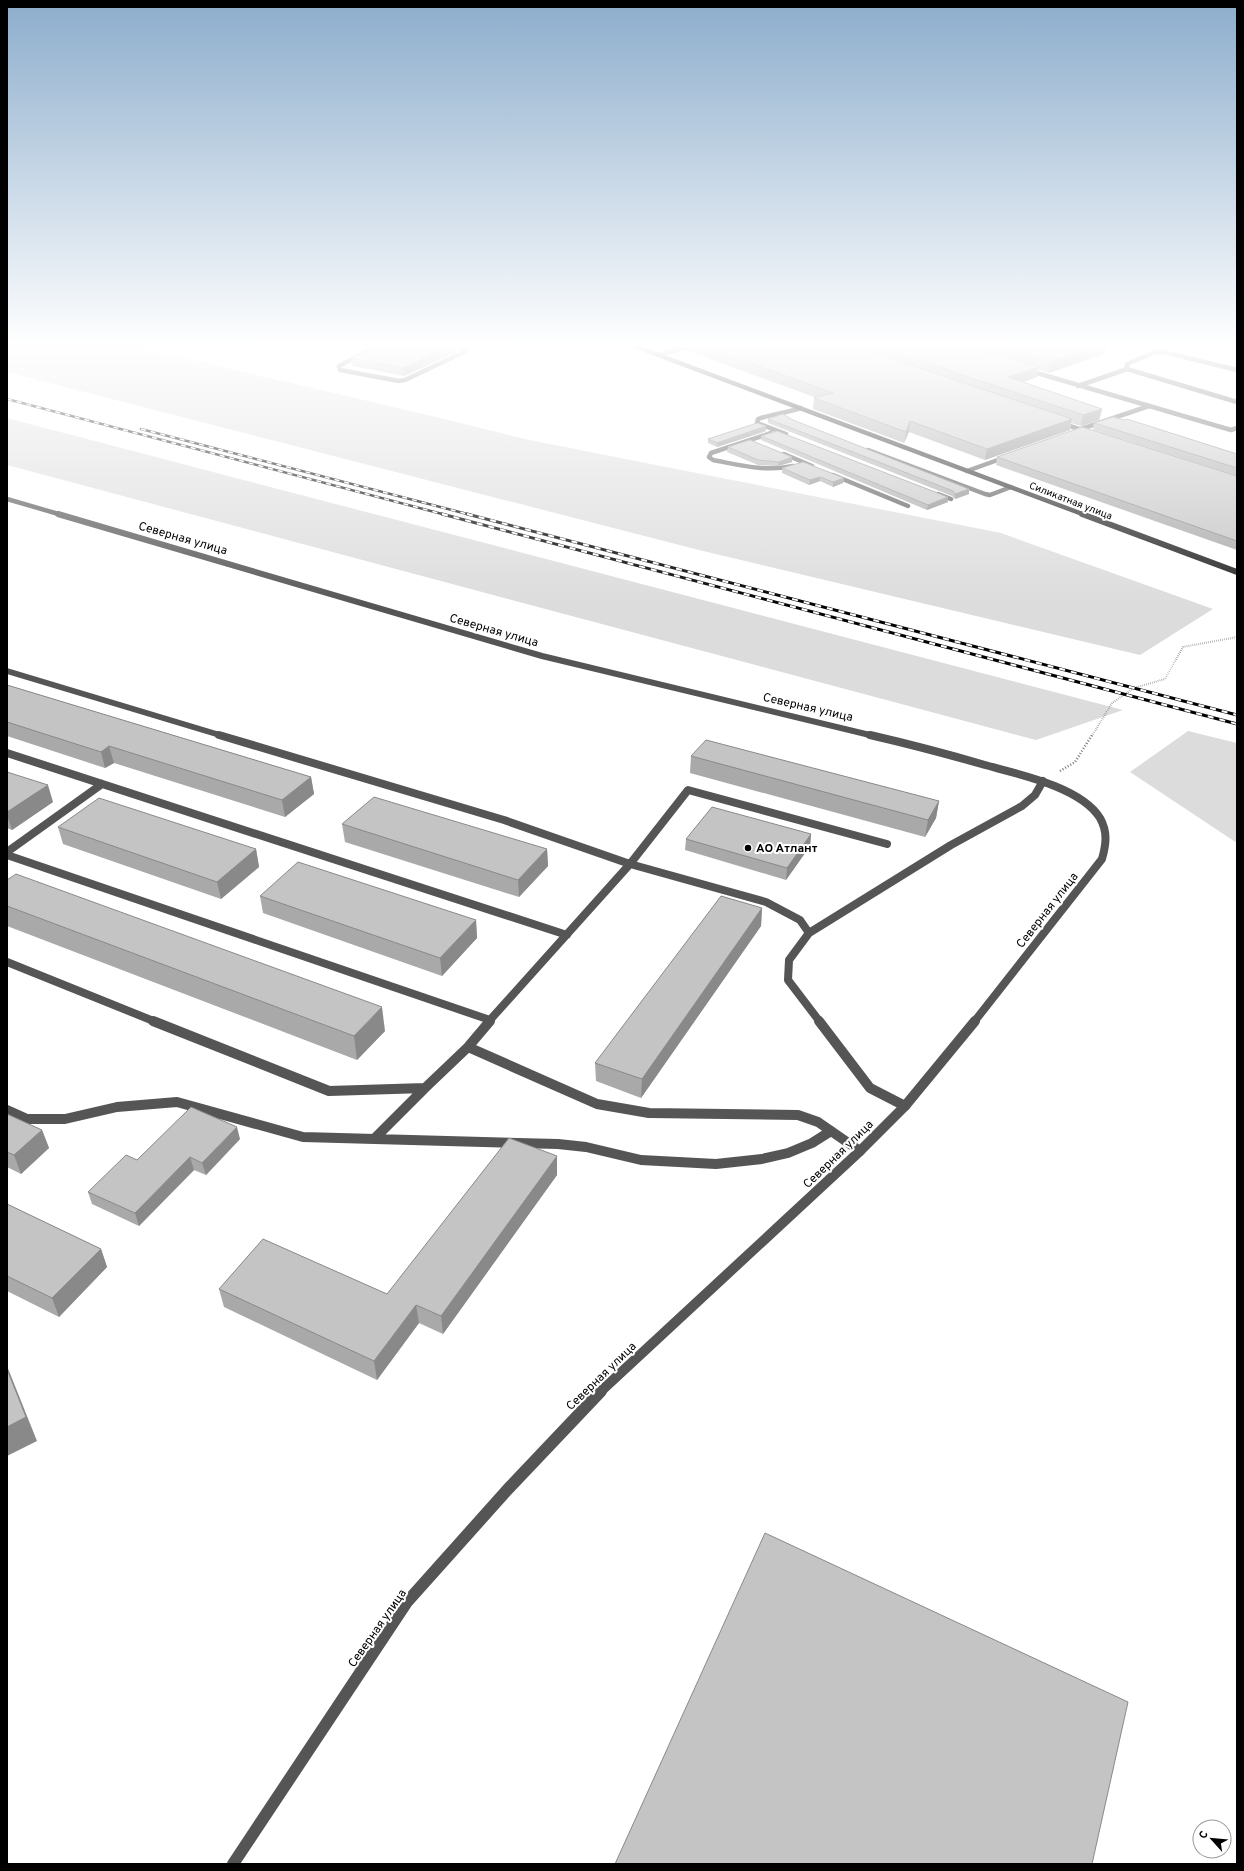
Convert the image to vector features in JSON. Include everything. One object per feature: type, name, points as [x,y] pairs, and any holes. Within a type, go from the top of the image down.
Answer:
[{"type":"street","points":[[776,431],[711,453],[709,457],[713,460],[767,470],[779,470],[803,462]]},
{"type":"street","points":[[778,431],[792,436]]},
{"type":"street","name":"Силикатная улица","points":[[862,431],[1237,572]]},
{"type":"street","points":[[1085,431],[1095,434]]},
{"type":"street","points":[[750,440],[756,443]]},
{"type":"street","points":[[860,447],[985,494],[990,495],[1011,487]]},
{"type":"street","points":[[776,451],[817,468]]},
{"type":"street","points":[[967,471],[1010,455]]},
{"type":"street","points":[[824,471],[908,506]]},
{"type":"street","points":[[929,490],[951,499]]},
{"type":"street","name":"Северная улица","points":[[7,499],[542,656],[938,751],[1043,781],[1061,788],[1084,802],[1100,818],[1107,839],[1102,859],[953,1049],[905,1106],[860,1151],[598,1394],[508,1489],[407,1602],[233,1864]]},
{"type":"street","points":[[7,671],[504,820],[630,864],[766,902],[782,908],[800,920],[808,933]]},
{"type":"street","points":[[7,753],[567,935]]},
{"type":"street","points":[[905,1106],[870,1088],[788,980],[789,960],[808,933],[951,845],[1022,806],[1035,795],[1043,781]]},
{"type":"street","points":[[7,854],[102,784]]},
{"type":"street","points":[[374,1139],[468,1047],[490,1020],[630,864],[688,790],[887,844]]},
{"type":"street","points":[[7,854],[490,1020]]},
{"type":"street","points":[[7,962],[329,1091],[425,1088]]},
{"type":"street","points":[[468,1047],[597,1104],[649,1113],[798,1115],[818,1122],[860,1151]]},
{"type":"street","points":[[7,1110],[27,1119],[66,1119],[117,1107],[177,1102],[303,1137],[558,1144],[586,1147],[641,1160],[716,1164],[762,1159],[788,1153],[812,1143],[830,1131]]},
{"type":"path","points":[[1043,781],[1075,762],[1112,703],[1134,688],[1164,679],[1183,647],[1237,637]]},
{"type":"shaded area","points":[[7,431],[58,431],[1123,710],[1036,740],[7,465]]},
{"type":"shaded area","points":[[238,431],[494,431],[529,440],[1001,533],[1213,609],[1140,655],[699,550]]},
{"type":"shaded area","points":[[1188,731],[1237,743],[1237,843],[1130,772]]},
{"type":"building","points":[[732,431],[751,431],[717,443],[708,439]]},
{"type":"building","points":[[778,431],[948,497],[928,505],[761,436]]},
{"type":"building","points":[[800,431],[822,431],[969,489],[955,494],[953,491]]},
{"type":"building","points":[[938,431],[1037,431],[987,449]]},
{"type":"building","points":[[1070,431],[1096,431],[1237,476],[1237,541],[997,457]]},
{"type":"building","points":[[1120,431],[1166,431],[1237,454],[1237,468]]},
{"type":"building","points":[[750,440],[792,457],[779,462],[758,460],[728,447]]},
{"type":"building","points":[[803,462],[844,478],[833,482],[820,477],[810,480],[782,468]]},
{"type":"building","points":[[7,685],[311,777],[282,800],[109,746],[101,752],[7,722]]},
{"type":"building","points":[[706,740],[939,801],[928,820],[691,756]]},
{"type":"building","points":[[7,772],[48,785],[7,812]]},
{"type":"building","points":[[374,797],[547,849],[518,880],[342,824]]},
{"type":"building","points":[[99,798],[256,849],[217,882],[58,827]]},
{"type":"building","name":"АО Атлант","points":[[712,807],[811,834],[787,868],[686,839]]},
{"type":"building","points":[[298,862],[476,920],[440,958],[260,896]]},
{"type":"building","points":[[16,874],[382,1007],[354,1036],[7,906],[7,880]]},
{"type":"building","points":[[721,896],[762,908],[642,1079],[595,1063]]},
{"type":"building","points":[[191,1107],[237,1127],[202,1163],[190,1157],[135,1213],[88,1192],[126,1155],[137,1160]]},
{"type":"building","points":[[7,1114],[42,1130],[14,1155],[7,1152]]},
{"type":"building","points":[[509,1138],[557,1156],[441,1316],[416,1305],[374,1361],[219,1289],[263,1239],[387,1294]]},
{"type":"building","points":[[7,1204],[101,1249],[52,1298],[7,1276]]},
{"type":"building","points":[[7,1369],[26,1417],[7,1427]]},
{"type":"building","points":[[765,1533],[1128,1702],[1092,1864],[615,1864]]},
{"type":"railway","points":[[129,431],[446,515]]},
{"type":"railway","points":[[150,431],[471,515]]},
{"type":"railway","points":[[442,514],[1237,724]]},
{"type":"railway","points":[[467,514],[1237,715]]},
{"type":"place","name":"АО Атлант","points":[[748,848]]}]
